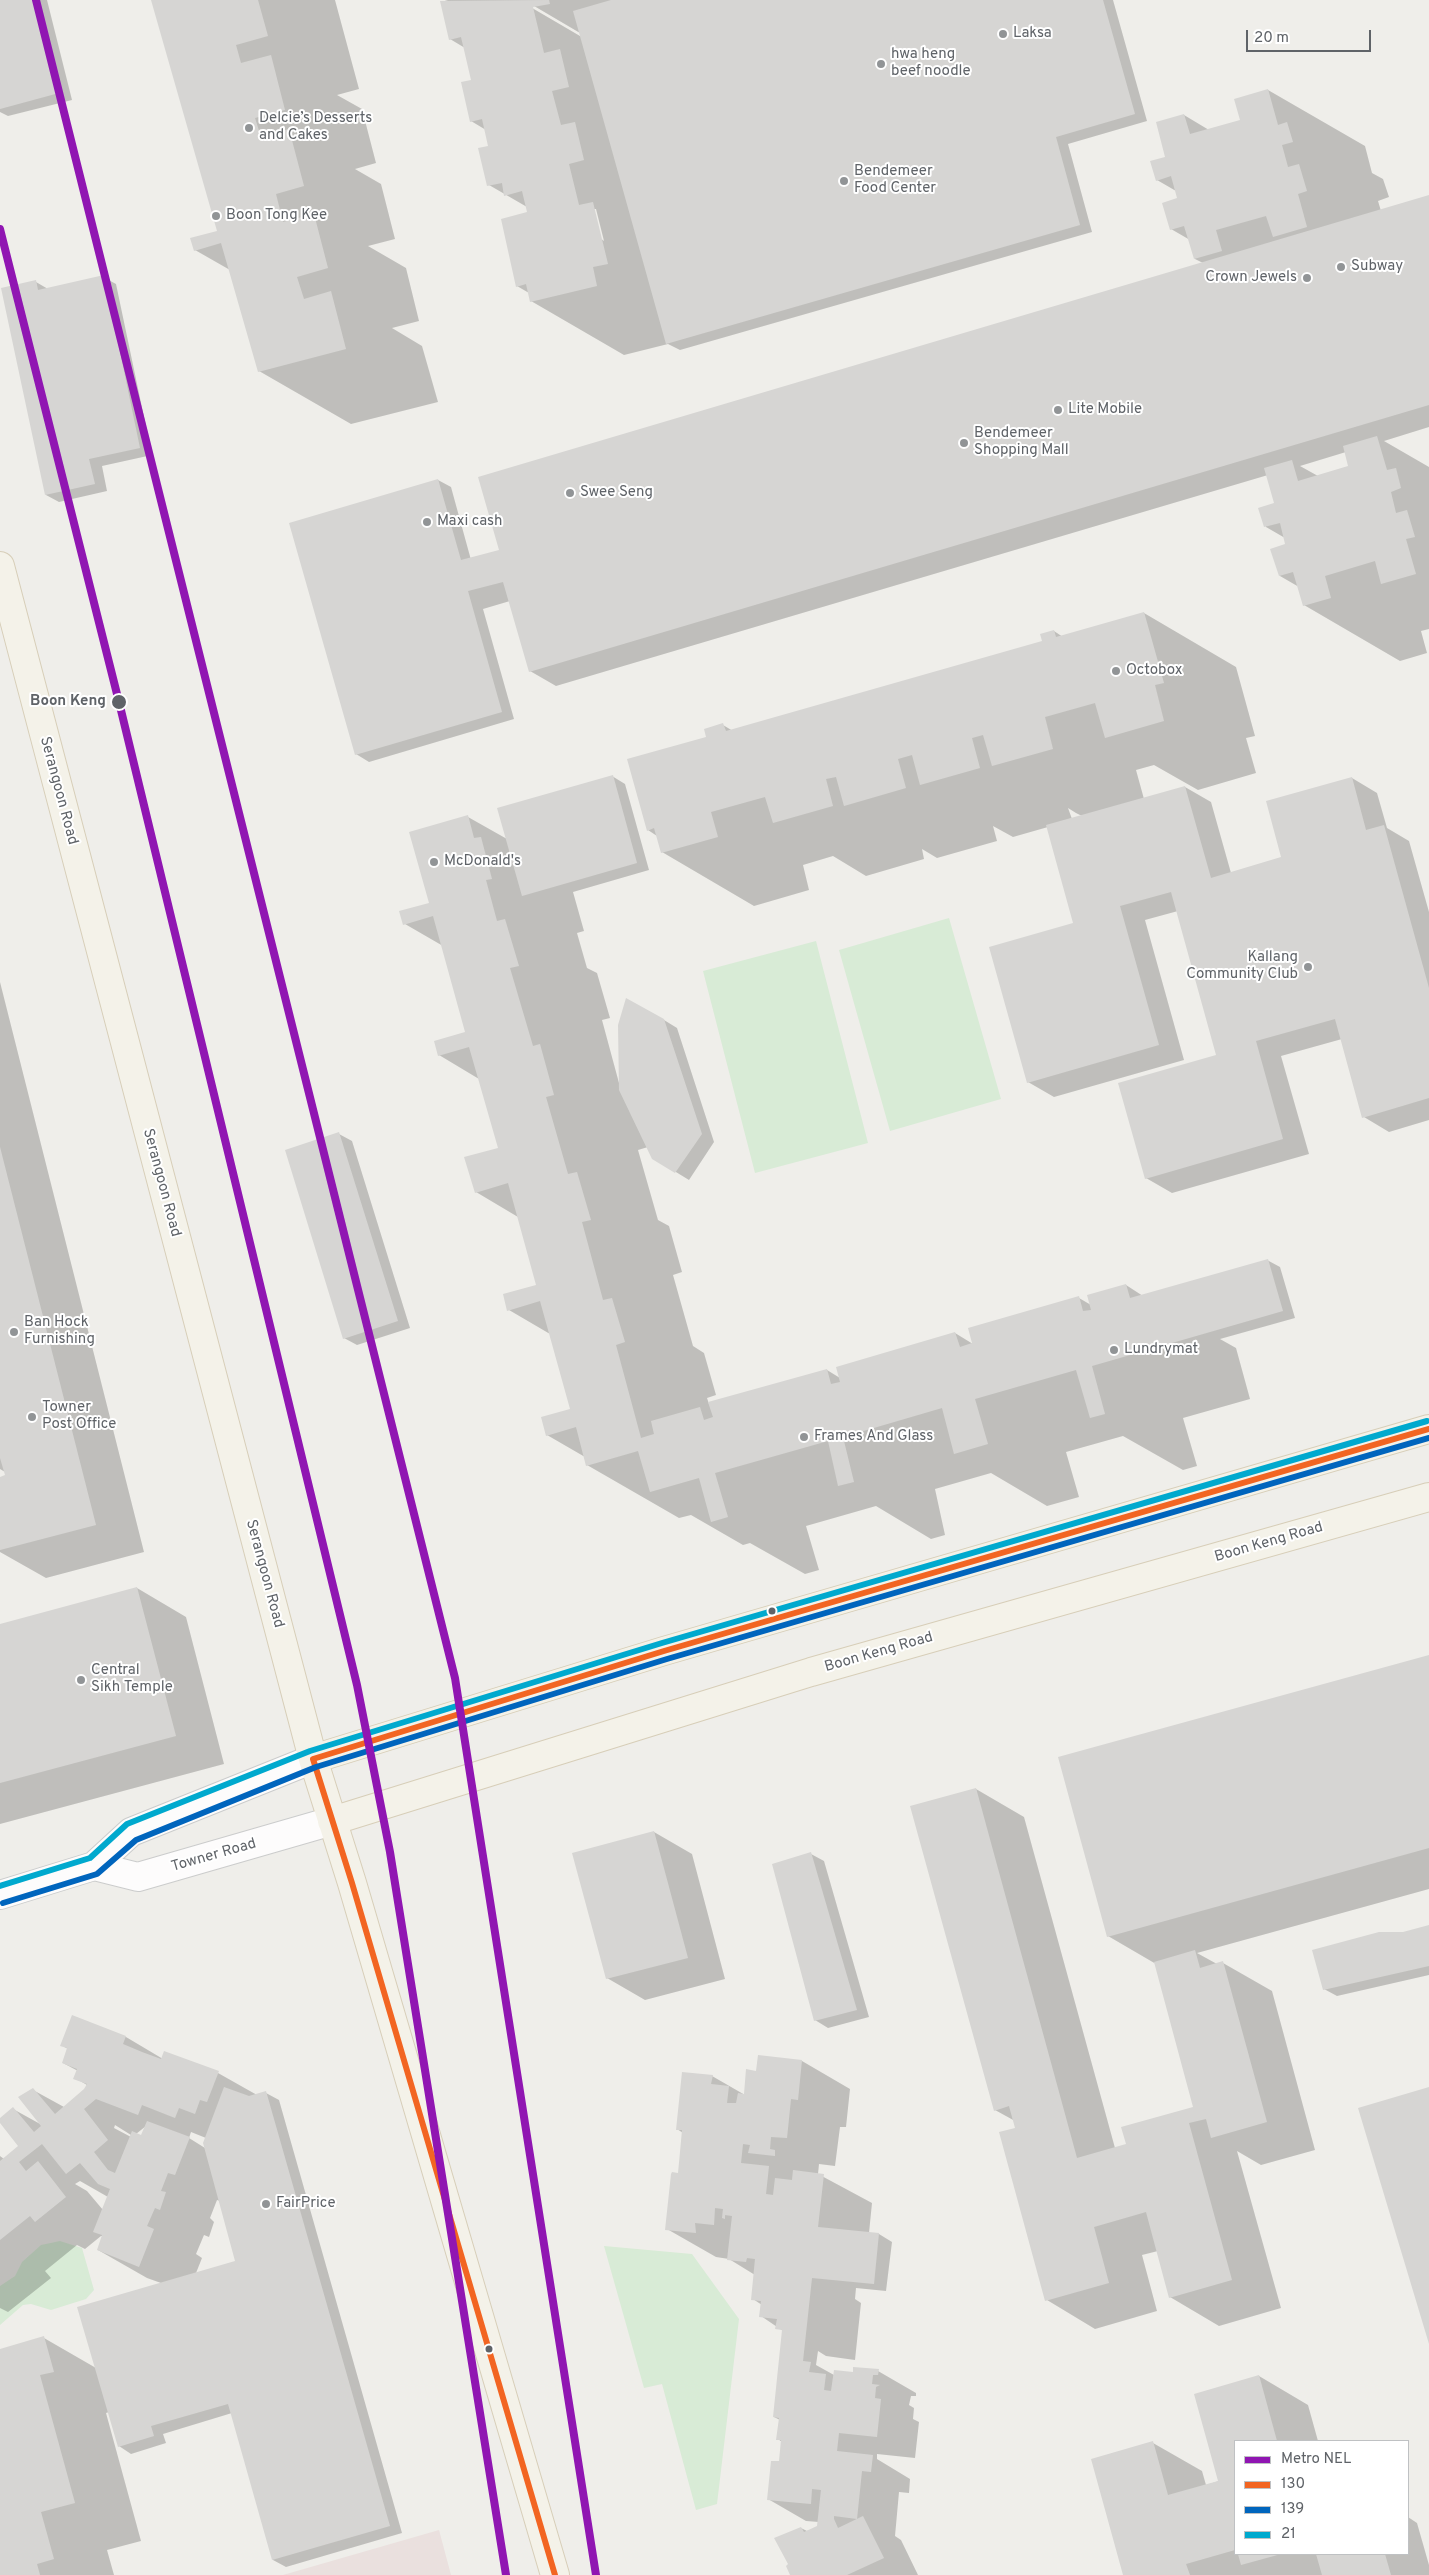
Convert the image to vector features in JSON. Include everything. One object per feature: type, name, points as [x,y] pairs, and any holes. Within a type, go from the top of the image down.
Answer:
[{"type":"main road","name":"Serangoon Road","points":[[0,566],[313,1758],[555,2575]]},
{"type":"main road","points":[[313,1758],[664,1650],[1429,1429]]},
{"type":"main road","name":"Boon Keng Road","points":[[332,1821],[811,1672],[1429,1497]]},
{"type":"street","points":[[0,1895],[94,1866],[131,1832],[313,1758]]},
{"type":"street","name":"Towner Road","points":[[94,1866],[138,1877],[332,1821]]},
{"type":"shaded area","points":[[439,2530],[451,2575],[283,2575]]},
{"type":"green space","points":[[949,918],[1001,1099],[890,1131],[839,950]]},
{"type":"green space","points":[[816,941],[868,1143],[755,1173],[703,971]]},
{"type":"green space","points":[[60,2241],[82,2248],[94,2290],[86,2299],[51,2310],[31,2304],[23,2305],[0,2325],[0,2286],[15,2276],[22,2262],[41,2245]]},
{"type":"green space","points":[[604,2246],[692,2254],[739,2319],[717,2504],[696,2510],[662,2384],[644,2388]]},
{"type":"building","points":[[0,0],[36,0],[59,93],[0,109]]},
{"type":"building","points":[[151,0],[258,0],[268,36],[236,45],[241,63],[271,55],[285,110],[255,118],[261,137],[289,129],[304,186],[276,194],[283,222],[314,214],[328,268],[297,277],[304,299],[331,291],[346,349],[258,372],[221,243],[194,251],[190,238],[217,231]]},
{"type":"building","points":[[549,0],[550,4],[533,7],[544,53],[560,49],[569,87],[552,91],[561,125],[575,122],[584,160],[569,164],[579,205],[593,202],[608,264],[593,267],[597,286],[530,302],[526,284],[516,287],[501,219],[527,212],[522,191],[504,196],[502,183],[487,186],[478,148],[488,146],[482,119],[470,122],[461,82],[471,80],[461,37],[449,40],[440,1]]},
{"type":"building","name":"Bendemeer Food Center","points":[[611,0],[1103,0],[1135,114],[1056,137],[1080,225],[666,344],[573,11]]},
{"type":"building","points":[[1268,89],[1278,125],[1287,122],[1293,142],[1282,145],[1288,167],[1299,164],[1307,191],[1298,194],[1307,227],[1273,237],[1266,216],[1216,230],[1222,251],[1194,259],[1184,226],[1170,230],[1162,203],[1177,198],[1171,176],[1156,181],[1150,161],[1165,157],[1156,122],[1184,114],[1190,134],[1240,120],[1234,99]]},
{"type":"building","points":[[1429,195],[1429,405],[529,672],[503,582],[468,591],[502,712],[355,755],[289,523],[438,479],[461,560],[499,550],[478,477]]},
{"type":"building","points":[[104,275],[140,448],[89,459],[95,484],[45,495],[1,288],[36,280],[38,290]]},
{"type":"building","points":[[1377,436],[1387,470],[1396,468],[1401,488],[1391,492],[1396,513],[1407,510],[1415,537],[1406,539],[1416,574],[1381,584],[1375,561],[1325,576],[1331,598],[1303,606],[1293,572],[1279,576],[1270,549],[1285,544],[1280,523],[1264,527],[1258,508],[1274,503],[1264,468],[1292,460],[1298,481],[1348,466],[1343,446]]},
{"type":"building","points":[[1144,612],[1164,683],[1155,685],[1164,721],[1105,738],[1095,703],[1045,717],[1053,749],[992,766],[983,735],[972,738],[980,768],[920,785],[912,755],[898,759],[906,788],[844,806],[836,777],[826,779],[833,806],[773,823],[765,797],[711,812],[718,837],[661,853],[654,828],[647,831],[627,759],[706,737],[704,729],[723,723],[726,731],[1042,641],[1040,634],[1054,630],[1056,637]]},
{"type":"building","points":[[613,775],[637,863],[522,896],[497,808]]},
{"type":"building","name":"Kallang Community Club","points":[[1352,777],[1366,830],[1384,825],[1429,988],[1429,1098],[1362,1118],[1335,1019],[1256,1041],[1283,1139],[1145,1179],[1118,1083],[1216,1055],[1171,892],[1120,906],[1159,1045],[1027,1083],[989,947],[1073,923],[1046,825],[1185,786],[1211,878],[1281,857],[1266,801]]},
{"type":"building","points":[[468,815],[474,838],[481,837],[492,879],[486,880],[497,921],[505,919],[519,966],[510,968],[533,1046],[540,1044],[554,1095],[546,1097],[568,1174],[577,1172],[591,1220],[582,1222],[603,1300],[612,1298],[625,1342],[616,1345],[641,1438],[654,1434],[651,1421],[700,1407],[704,1420],[713,1417],[708,1402],[827,1369],[831,1384],[840,1382],[836,1367],[955,1332],[960,1347],[972,1343],[968,1328],[1079,1296],[1083,1311],[1091,1310],[1087,1295],[1126,1284],[1130,1298],[1268,1259],[1283,1311],[1092,1366],[1105,1414],[1090,1418],[1076,1370],[975,1399],[988,1444],[954,1454],[942,1408],[843,1437],[854,1482],[838,1486],[828,1441],[715,1473],[728,1517],[711,1522],[699,1478],[650,1492],[638,1451],[586,1466],[576,1427],[546,1436],[541,1417],[570,1409],[540,1301],[507,1311],[503,1294],[536,1285],[508,1183],[475,1193],[464,1157],[498,1148],[469,1047],[438,1056],[434,1041],[465,1032],[433,916],[403,925],[399,911],[429,903],[409,832]]},
{"type":"building","points":[[626,998],[664,1019],[702,1134],[675,1173],[652,1159],[619,1090],[618,1025]]},
{"type":"building","points":[[339,1132],[398,1321],[343,1339],[285,1150]]},
{"type":"building","points":[[0,1147],[96,1525],[0,1550],[0,1477],[5,1475],[0,1458]]},
{"type":"building","name":"Central Sikh Temple","points":[[137,1587],[176,1736],[0,1783],[0,1624]]},
{"type":"building","points":[[1429,1655],[1429,1848],[1107,1937],[1058,1757]]},
{"type":"building","points":[[976,1788],[1077,2158],[1126,2144],[1121,2127],[1193,2107],[1154,1962],[1195,1950],[1200,1968],[1223,1961],[1267,2122],[1211,2138],[1206,2119],[1189,2123],[1232,2280],[1169,2298],[1146,2212],[1094,2227],[1109,2283],[1045,2301],[999,2132],[1015,2128],[1009,2106],[994,2111],[910,1806]]},
{"type":"building","points":[[654,1831],[688,1958],[606,1979],[572,1853]]},
{"type":"building","points":[[811,1852],[857,2010],[814,2021],[772,1864]]},
{"type":"building","points":[[1429,1925],[1429,1966],[1323,1990],[1312,1950],[1379,1932],[1403,1932]]},
{"type":"building","points":[[72,2015],[126,2036],[123,2044],[142,2052],[161,2059],[164,2051],[219,2071],[207,2102],[200,2100],[195,2114],[179,2108],[175,2118],[142,2105],[138,2115],[96,2099],[84,2109],[108,2140],[94,2152],[108,2170],[115,2173],[132,2131],[141,2135],[147,2121],[190,2137],[175,2175],[168,2173],[161,2191],[166,2192],[160,2210],[155,2208],[147,2226],[154,2229],[139,2267],[97,2250],[102,2235],[93,2232],[110,2189],[98,2184],[80,2163],[66,2174],[42,2144],[19,2162],[26,2171],[38,2161],[66,2197],[35,2222],[30,2216],[0,2240],[0,2161],[18,2146],[0,2123],[0,2118],[13,2107],[34,2132],[41,2126],[18,2097],[33,2088],[55,2114],[84,2089],[87,2084],[73,2079],[77,2069],[62,2063],[67,2048],[60,2046]]},
{"type":"building","points":[[758,2055],[802,2060],[798,2100],[791,2099],[787,2138],[771,2137],[770,2149],[775,2150],[775,2156],[748,2153],[750,2145],[743,2144],[741,2163],[769,2166],[766,2194],[773,2195],[775,2178],[792,2180],[793,2170],[824,2174],[818,2227],[879,2233],[874,2284],[812,2278],[803,2361],[811,2362],[809,2372],[826,2374],[824,2390],[831,2391],[834,2370],[853,2372],[853,2367],[879,2369],[878,2375],[873,2375],[872,2384],[880,2385],[876,2387],[875,2398],[881,2399],[877,2437],[839,2433],[837,2451],[873,2455],[871,2472],[862,2471],[857,2519],[863,2516],[884,2558],[847,2575],[790,2575],[786,2566],[788,2564],[774,2538],[801,2527],[804,2532],[817,2526],[821,2490],[812,2489],[811,2504],[767,2500],[771,2461],[779,2461],[781,2440],[776,2440],[779,2418],[773,2417],[782,2330],[775,2329],[777,2319],[759,2317],[761,2301],[751,2300],[755,2259],[747,2258],[746,2262],[727,2260],[732,2216],[725,2215],[725,2219],[722,2218],[723,2209],[715,2208],[714,2225],[695,2223],[696,2233],[665,2230],[671,2174],[672,2172],[678,2173],[682,2130],[676,2130],[682,2072],[713,2075],[711,2084],[729,2086],[727,2103],[736,2103],[738,2093],[744,2094],[746,2069],[756,2071]],"holes":[[[834,2516],[857,2519],[838,2528]]]},
{"type":"building","points":[[224,2087],[249,2096],[266,2091],[390,2526],[272,2560],[228,2404],[151,2426],[154,2436],[118,2447],[77,2307],[235,2261],[203,2143]]},
{"type":"building","points":[[1429,2087],[1429,2344],[1358,2108]]},
{"type":"building","points":[[44,2336],[54,2372],[40,2375],[75,2503],[41,2512],[54,2559],[37,2564],[40,2575],[0,2575],[0,2349]]},
{"type":"building","points":[[1259,2375],[1277,2440],[1234,2440],[1234,2550],[1186,2564],[1190,2575],[1123,2575],[1091,2459],[1153,2441],[1168,2495],[1218,2481],[1194,2394]]},
{"type":"building","points":[[1238,2555],[1277,2555],[1241,2565]]},
{"type":"building","points":[[1316,2555],[1385,2555],[1391,2575],[1322,2575]]},
{"type":"metro line","name":"NEL","points":[[36,0],[455,1678],[596,2575]]},
{"type":"metro line","name":"NEL","points":[[0,229],[119,702],[357,1685],[390,1852],[506,2575]]},
{"type":"transit line","name":"21","points":[[0,1886],[90,1858],[127,1824],[310,1751],[662,1643],[1427,1421]]},
{"type":"transit line","name":"130","points":[[555,2575],[352,1883],[313,1759],[664,1651],[1429,1429]]},
{"type":"transit line","name":"139","points":[[3,1903],[97,1874],[136,1840],[316,1767],[667,1659],[1429,1438]]},
{"type":"place","name":"Laksa","points":[[1003,34]]},
{"type":"place","name":"hwa heng beef noodle","points":[[881,64]]},
{"type":"place","name":"Delcie’s Desserts and Cakes","points":[[249,128]]},
{"type":"place","name":"Bendemeer Food Center","points":[[844,181]]},
{"type":"place","name":"Boon Tong Kee","points":[[216,216]]},
{"type":"place","name":"Subway","points":[[1341,267]]},
{"type":"place","name":"Crown Jewels","points":[[1307,278]]},
{"type":"place","name":"Lite Mobile","points":[[1058,410]]},
{"type":"place","name":"Bendemeer Shopping Mall","points":[[964,443]]},
{"type":"place","name":"Swee Seng","points":[[570,493]]},
{"type":"place","name":"Maxi cash","points":[[427,522]]},
{"type":"place","name":"Octobox","points":[[1116,671]]},
{"type":"place","name":"Boon Keng","points":[[119,702]]},
{"type":"place","name":"McDonald's","points":[[434,862]]},
{"type":"place","name":"Kallang Community Club","points":[[1308,967]]},
{"type":"place","name":"Ban Hock Furnishing","points":[[14,1332]]},
{"type":"place","name":"Lundrymat","points":[[1114,1350]]},
{"type":"place","name":"Towner Post Office","points":[[32,1417]]},
{"type":"place","name":"Frames And Glass","points":[[804,1437]]},
{"type":"place","name":"Central Sikh Temple","points":[[81,1680]]},
{"type":"place","name":"FairPrice","points":[[266,2204]]}]
